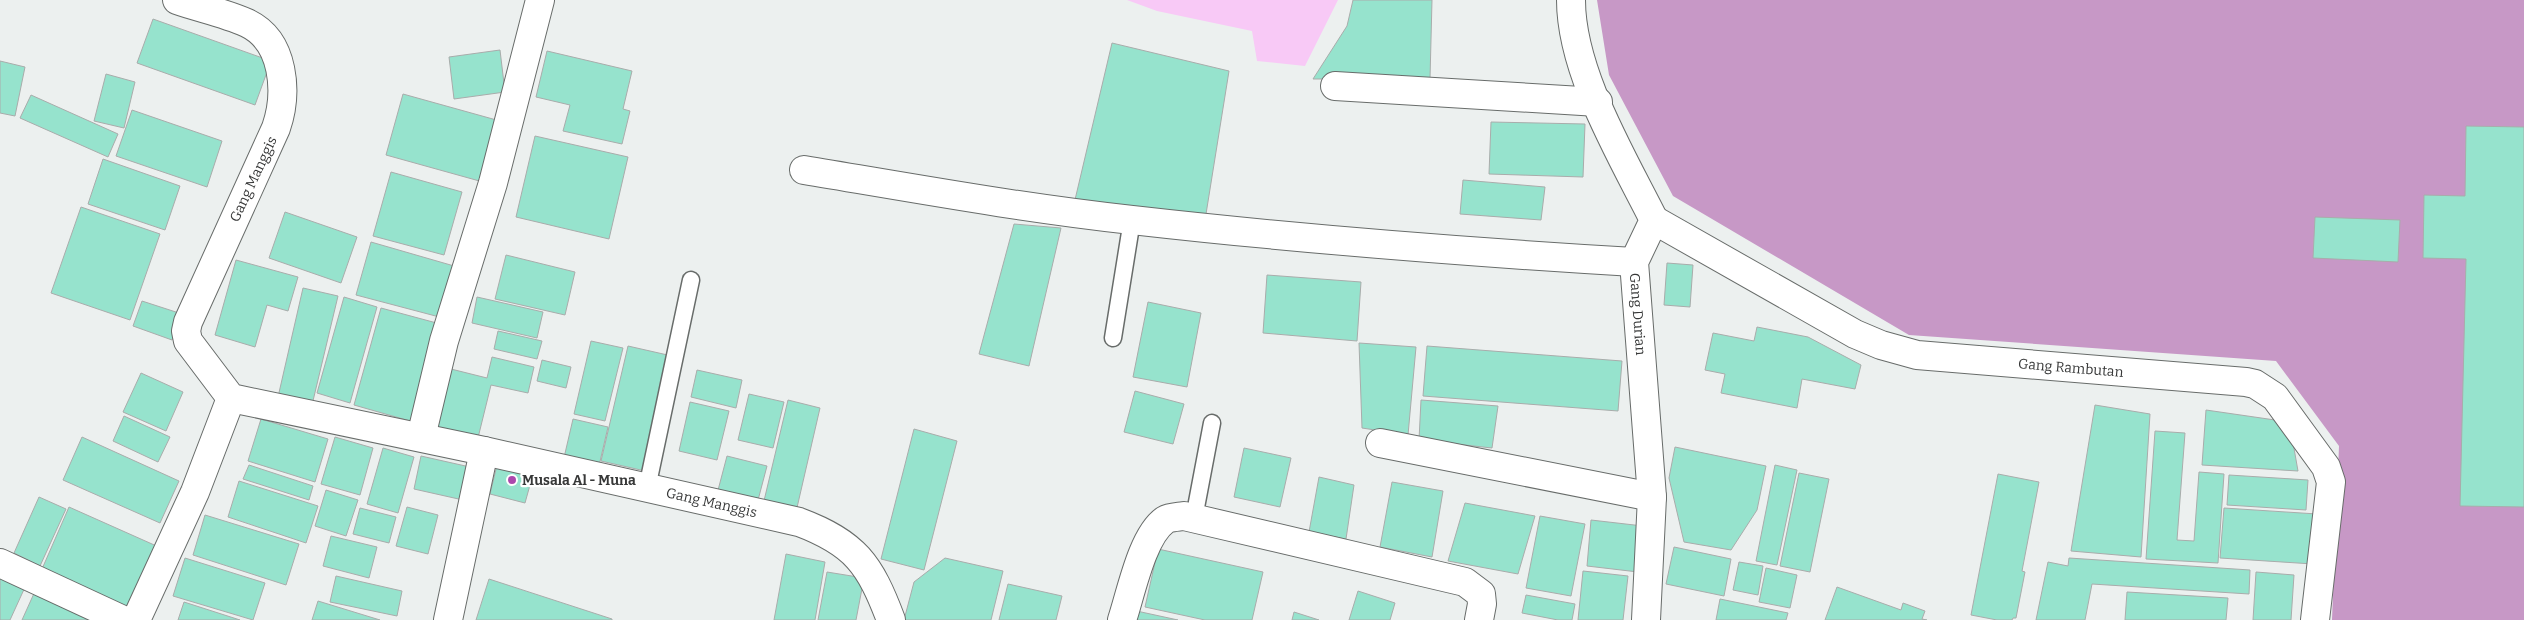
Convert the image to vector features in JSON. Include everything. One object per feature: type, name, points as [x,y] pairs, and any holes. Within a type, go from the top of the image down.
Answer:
[{"type":"street","name":"Gang Manggis","points":[[177,0],[248,24],[273,46],[283,80],[282,110],[276,128],[188,322],[186,331],[188,341],[231,398],[421,437],[799,522],[827,532],[848,546],[871,572],[891,620]]},
{"type":"street","points":[[421,437],[444,341],[503,145],[540,0]]},
{"type":"street","points":[[1571,0],[1574,41],[1598,102],[1654,220]]},
{"type":"street","points":[[1334,86],[1598,102]]},
{"type":"street","points":[[804,170],[1001,202],[1132,220],[1469,252],[1634,262]]},
{"type":"street","name":"Gang Durian","points":[[1646,620],[1652,497],[1634,262],[1654,220]]},
{"type":"street","name":"Gang Rambutan","points":[[1654,220],[1855,334],[1890,348],[1917,355],[2246,382],[2265,389],[2275,397],[2326,467],[2331,482],[2315,620]]},
{"type":"street","points":[[136,620],[195,492],[231,398]]},
{"type":"street","points":[[1380,443],[1652,497]]},
{"type":"street","points":[[448,620],[484,451]]},
{"type":"street","points":[[1122,620],[1147,545],[1154,530],[1167,519],[1184,516],[1464,582],[1481,594],[1482,604],[1479,620]]},
{"type":"street","points":[[0,563],[123,620]]},
{"type":"lane","points":[[1114,338],[1132,220]]},
{"type":"lane","points":[[648,488],[691,280]]},
{"type":"lane","points":[[1194,518],[1212,423]]},
{"type":"shaded area","points":[[1127,0],[1338,0],[1305,66],[1257,61],[1252,31],[1157,11]]},
{"type":"shaded area","points":[[1597,0],[2524,0],[2524,620],[2332,620],[2339,446],[2276,361],[1909,335],[1673,196],[1609,75]]},
{"type":"building","points":[[1353,0],[1432,0],[1430,79],[1313,79],[1347,26]]},
{"type":"building","points":[[153,19],[271,61],[255,105],[137,63]]},
{"type":"building","points":[[1112,43],[1229,71],[1206,214],[1074,204]]},
{"type":"building","points":[[500,50],[505,92],[454,99],[449,57]]},
{"type":"building","points":[[547,51],[632,71],[623,109],[630,111],[622,144],[563,131],[570,105],[536,97]]},
{"type":"building","points":[[0,61],[25,67],[15,116],[0,113]]},
{"type":"building","points":[[106,74],[135,82],[124,128],[94,121]]},
{"type":"building","points":[[403,94],[500,121],[483,182],[386,155]]},
{"type":"building","points":[[31,95],[118,134],[108,157],[20,118]]},
{"type":"building","points":[[132,110],[222,141],[207,187],[116,156]]},
{"type":"building","points":[[1491,122],[1585,124],[1583,177],[1489,174]]},
{"type":"building","points":[[2466,126],[2524,127],[2524,507],[2460,506],[2466,259],[2423,258],[2424,195],[2465,196]]},
{"type":"building","points":[[535,136],[628,157],[609,239],[516,217]]},
{"type":"building","points":[[103,159],[180,186],[165,230],[88,204]]},
{"type":"building","points":[[391,172],[462,192],[444,255],[373,236]]},
{"type":"building","points":[[1463,180],[1545,187],[1541,220],[1460,214]]},
{"type":"building","points":[[81,207],[160,234],[130,320],[51,293]]},
{"type":"building","points":[[285,212],[357,237],[341,283],[269,258]]},
{"type":"building","points":[[2315,217],[2400,220],[2398,262],[2313,258]]},
{"type":"building","points":[[1014,224],[1061,228],[1029,366],[979,354]]},
{"type":"building","points":[[371,242],[461,268],[447,319],[356,295]]},
{"type":"building","points":[[506,255],[575,272],[565,315],[495,299]]},
{"type":"building","points":[[236,260],[298,277],[288,311],[267,305],[255,347],[215,335]]},
{"type":"building","points":[[1667,263],[1693,265],[1690,307],[1664,305]]},
{"type":"building","points":[[1267,275],[1361,282],[1357,341],[1263,333]]},
{"type":"building","points":[[303,288],[338,296],[312,405],[278,397]]},
{"type":"building","points":[[344,297],[377,307],[350,403],[317,393]]},
{"type":"building","points":[[477,297],[543,312],[537,338],[472,323]]},
{"type":"building","points":[[142,301],[182,314],[172,340],[133,326]]},
{"type":"building","points":[[1148,302],[1201,313],[1187,387],[1133,377]]},
{"type":"building","points":[[381,308],[444,325],[417,423],[354,405]]},
{"type":"building","points":[[1757,327],[1808,337],[1861,365],[1855,389],[1802,379],[1797,408],[1721,393],[1725,374],[1705,370],[1713,333],[1754,341]]},
{"type":"building","points":[[498,331],[542,341],[537,359],[494,349]]},
{"type":"building","points":[[591,341],[623,348],[605,421],[574,414]]},
{"type":"building","points":[[1359,343],[1416,347],[1408,435],[1362,428]]},
{"type":"building","points":[[628,346],[672,356],[645,471],[601,461]]},
{"type":"building","points":[[1427,346],[1622,361],[1618,411],[1423,396]]},
{"type":"building","points":[[492,357],[534,367],[528,393],[491,385],[476,446],[431,436],[447,368],[487,378]]},
{"type":"building","points":[[542,360],[571,367],[566,388],[537,381]]},
{"type":"building","points":[[697,370],[742,380],[736,408],[691,397]]},
{"type":"building","points":[[141,373],[183,392],[166,431],[123,412]]},
{"type":"building","points":[[1135,391],[1184,404],[1173,444],[1124,432]]},
{"type":"building","points":[[749,394],[784,402],[773,448],[738,440]]},
{"type":"building","points":[[788,400],[820,408],[796,512],[763,505]]},
{"type":"building","points":[[1421,400],[1498,406],[1492,448],[1419,440]]},
{"type":"building","points":[[690,402],[729,411],[717,460],[679,451]]},
{"type":"building","points":[[2095,405],[2150,414],[2141,557],[2071,551]]},
{"type":"building","points":[[2206,410],[2275,420],[2292,437],[2298,471],[2202,465]]},
{"type":"building","points":[[124,416],[170,437],[158,462],[113,441]]},
{"type":"building","points":[[261,419],[328,439],[315,482],[248,461]]},
{"type":"building","points":[[573,419],[608,427],[598,470],[563,462]]},
{"type":"building","points":[[914,429],[957,441],[924,570],[881,559]]},
{"type":"building","points":[[2155,431],[2185,433],[2177,540],[2194,541],[2199,472],[2224,474],[2218,563],[2146,559]]},
{"type":"building","points":[[82,437],[179,481],[160,523],[63,480]]},
{"type":"building","points":[[335,437],[373,448],[360,495],[321,484]]},
{"type":"building","points":[[1675,447],[1766,466],[1757,510],[1731,550],[1684,542],[1669,478]]},
{"type":"building","points":[[383,448],[414,457],[398,513],[367,504]]},
{"type":"building","points":[[1244,448],[1291,458],[1280,507],[1234,497]]},
{"type":"building","points":[[421,456],[470,467],[463,500],[414,489]]},
{"type":"building","points":[[727,456],[767,466],[757,504],[717,494]]},
{"type":"building","name":"Musala Al - Muna","points":[[499,457],[535,467],[525,503],[490,494]]},
{"type":"building","points":[[249,465],[313,486],[309,500],[243,479]]},
{"type":"building","points":[[1775,465],[1797,470],[1777,565],[1756,561]]},
{"type":"building","points":[[1799,473],[1829,479],[1810,572],[1780,566]]},
{"type":"building","points":[[1998,474],[2039,482],[2022,571],[2025,572],[2016,618],[2012,620],[1997,620],[1971,615]]},
{"type":"building","points":[[2229,475],[2308,480],[2306,510],[2227,505]]},
{"type":"building","points":[[1319,477],[1354,485],[1346,539],[1309,532]]},
{"type":"building","points":[[239,481],[318,506],[306,543],[228,517]]},
{"type":"building","points":[[1392,482],[1443,491],[1432,557],[1380,547]]},
{"type":"building","points":[[326,490],[358,500],[346,536],[315,526]]},
{"type":"building","points":[[39,497],[66,509],[40,566],[14,553]]},
{"type":"building","points":[[1465,503],[1535,516],[1518,574],[1448,561]]},
{"type":"building","points":[[69,507],[161,548],[133,610],[42,569]]},
{"type":"building","points":[[407,507],[438,515],[428,554],[396,546]]},
{"type":"building","points":[[360,508],[396,517],[389,543],[353,534]]},
{"type":"building","points":[[2224,508],[2317,514],[2313,564],[2220,558]]},
{"type":"building","points":[[205,515],[299,544],[286,585],[193,555]]},
{"type":"building","points":[[1540,516],[1585,524],[1571,596],[1526,588]]},
{"type":"building","points":[[1591,520],[1643,526],[1638,572],[1587,566]]},
{"type":"building","points":[[331,536],[377,547],[369,578],[323,566]]},
{"type":"building","points":[[1674,547],[1731,559],[1724,596],[1666,584]]},
{"type":"building","points":[[1158,549],[1263,572],[1252,620],[1205,620],[1145,607]]},
{"type":"building","points":[[786,554],[825,562],[815,620],[774,620]]},
{"type":"building","points":[[185,558],[265,583],[253,620],[173,596]]},
{"type":"building","points":[[945,558],[1003,571],[991,620],[904,620],[914,582]]},
{"type":"building","points":[[2069,558],[2250,570],[2249,594],[2092,584],[2085,620],[2036,620],[2048,562],[2068,566]]},
{"type":"building","points":[[1739,562],[1763,566],[1758,595],[1733,590]]},
{"type":"building","points":[[1766,568],[1797,575],[1790,608],[1759,602]]},
{"type":"building","points":[[1583,571],[1628,576],[1623,620],[1578,620]]},
{"type":"building","points":[[827,572],[864,578],[856,620],[818,620]]},
{"type":"building","points":[[2256,572],[2294,575],[2291,620],[2253,620]]},
{"type":"building","points":[[0,573],[26,585],[10,620],[0,620]]},
{"type":"building","points":[[336,576],[402,591],[397,616],[330,602]]},
{"type":"building","points":[[489,579],[612,619],[612,620],[476,620]]},
{"type":"building","points":[[1008,584],[1062,596],[1056,620],[999,620]]},
{"type":"building","points":[[1837,587],[1901,610],[1903,603],[1925,611],[1922,619],[1927,620],[1825,620]]},
{"type":"building","points":[[36,589],[106,620],[22,620]]},
{"type":"building","points":[[1358,591],[1395,603],[1390,620],[1349,620]]},
{"type":"building","points":[[2127,592],[2228,598],[2226,620],[2125,620]]},
{"type":"building","points":[[1526,595],[1575,604],[1572,620],[1558,620],[1522,613]]},
{"type":"building","points":[[1720,599],[1788,613],[1786,620],[1716,620]]},
{"type":"building","points":[[318,601],[380,620],[312,620]]},
{"type":"building","points":[[184,602],[240,620],[178,620]]},
{"type":"building","points":[[1132,610],[1178,620],[1130,620]]},
{"type":"building","points":[[1294,612],[1319,620],[1292,620]]},
{"type":"place","name":"Musala Al - Muna","points":[[512,480]]}]
